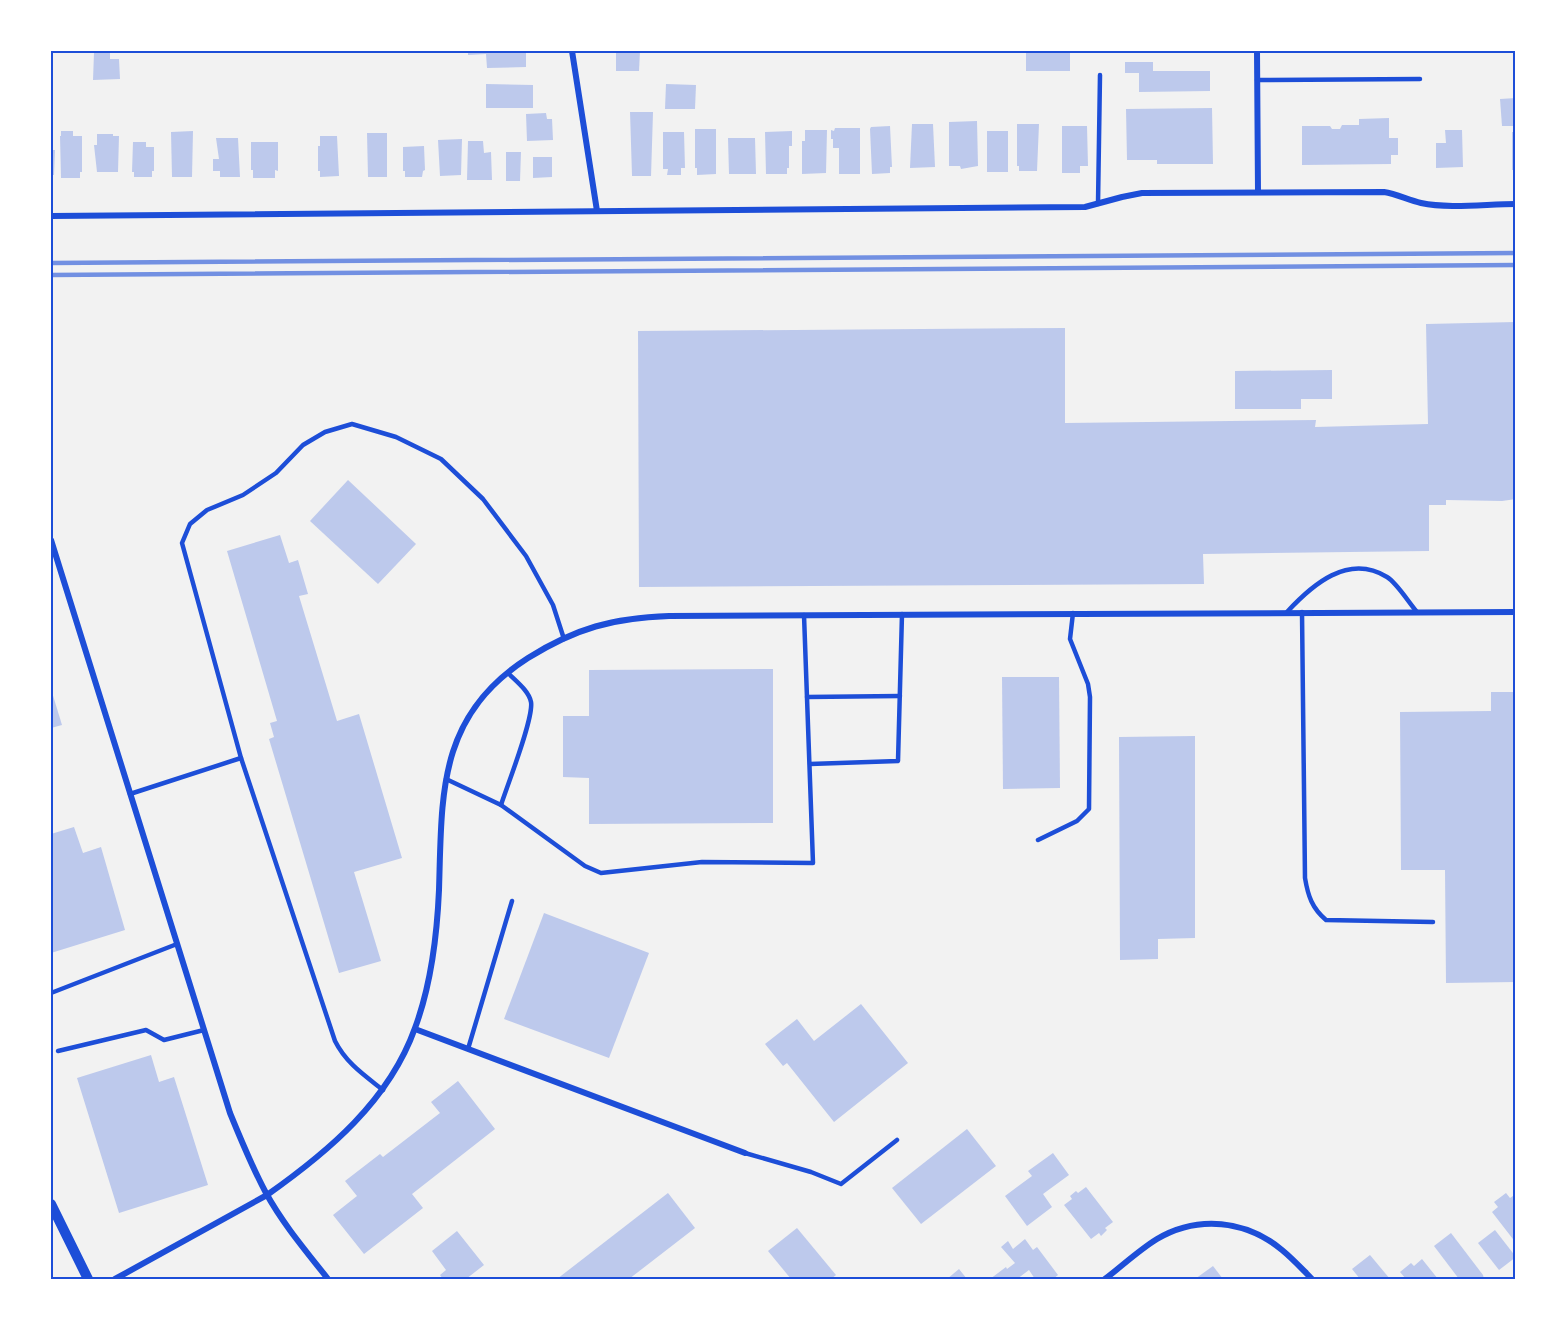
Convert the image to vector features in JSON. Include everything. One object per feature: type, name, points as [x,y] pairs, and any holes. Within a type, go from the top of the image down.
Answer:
[{"type":"street","points":[[572,51],[597,211]]},
{"type":"street","points":[[1257,51],[1257,192]]},
{"type":"street","points":[[51,216],[1085,207],[1142,194],[1257,192],[1384,192],[1420,202],[1516,204]]},
{"type":"street","points":[[51,540],[230,1113],[267,1195],[289,1229],[328,1279]]},
{"type":"street","points":[[115,1279],[267,1195],[327,1150],[357,1120],[382,1090],[399,1064],[415,1029],[429,980],[439,892],[440,829],[446,779],[453,749],[464,724],[478,702],[508,673],[547,646],[607,622],[640,617],[1516,612]]},
{"type":"street","points":[[415,1029],[745,1153]]},
{"type":"street","points":[[51,1204],[54,1216],[88,1279]]},
{"type":"street","points":[[1105,1279],[1155,1240],[1170,1232],[1184,1227],[1217,1222],[1234,1225],[1266,1239],[1282,1249],[1312,1279]]},
{"type":"lane","points":[[1098,204],[1100,75]]},
{"type":"lane","points":[[1257,80],[1420,79]]},
{"type":"lane","points":[[382,1090],[342,1055],[335,1041],[241,758],[183,543],[190,524],[207,510],[243,495],[276,472],[303,445],[325,432],[352,424],[396,437],[441,459],[483,499],[526,556],[553,605],[564,639]]},
{"type":"lane","points":[[1287,612],[1320,581],[1341,571],[1369,569],[1389,577],[1417,612]]},
{"type":"lane","points":[[1302,612],[1305,878],[1308,896],[1316,912],[1326,920],[1432,922]]},
{"type":"lane","points":[[810,764],[898,761],[902,614]]},
{"type":"lane","points":[[1038,840],[1077,821],[1089,809],[1090,697],[1088,684],[1070,639],[1073,614]]},
{"type":"lane","points":[[446,779],[501,805],[585,866],[601,873],[702,862],[813,863],[804,615]]},
{"type":"lane","points":[[501,805],[530,718],[531,703],[526,692],[508,673]]},
{"type":"lane","points":[[807,697],[900,696]]},
{"type":"lane","points":[[130,794],[241,758]]},
{"type":"lane","points":[[468,1049],[512,901]]},
{"type":"lane","points":[[51,993],[177,944]]},
{"type":"lane","points":[[58,1051],[146,1030],[164,1040],[204,1030]]},
{"type":"lane","points":[[745,1153],[811,1172],[841,1184],[897,1140]]},
{"type":"building","points":[[468,51],[526,51],[526,67],[487,68],[486,54],[468,55]]},
{"type":"building","points":[[616,51],[640,51],[639,71],[616,71]]},
{"type":"building","points":[[1026,51],[1070,51],[1070,71],[1026,71]]},
{"type":"building","points":[[94,53],[110,53],[110,59],[119,59],[120,79],[93,80]]},
{"type":"building","points":[[1125,62],[1153,62],[1153,71],[1210,71],[1210,91],[1139,92],[1139,73],[1125,73]]},
{"type":"building","points":[[486,84],[533,85],[533,108],[486,108]]},
{"type":"building","points":[[666,84],[696,85],[695,109],[665,109]]},
{"type":"building","points":[[1516,98],[1516,126],[1502,126],[1500,99]]},
{"type":"building","points":[[1212,108],[1213,164],[1157,164],[1157,160],[1127,160],[1126,109]]},
{"type":"building","points":[[630,112],[653,112],[651,176],[632,176]]},
{"type":"building","points":[[546,113],[547,119],[552,119],[553,140],[527,141],[526,114]]},
{"type":"building","points":[[1389,118],[1389,138],[1398,138],[1398,155],[1391,155],[1391,164],[1302,165],[1302,126],[1330,126],[1332,129],[1340,129],[1342,125],[1359,125],[1359,119]]},
{"type":"building","points":[[977,121],[978,166],[961,169],[960,166],[949,166],[949,122]]},
{"type":"building","points":[[912,124],[933,124],[935,167],[910,168]]},
{"type":"building","points":[[1017,124],[1039,124],[1037,171],[1019,171]]},
{"type":"building","points":[[890,126],[892,167],[890,167],[890,173],[872,174],[870,129],[871,127]]},
{"type":"building","points":[[1062,126],[1087,126],[1088,166],[1080,166],[1080,173],[1062,173]]},
{"type":"building","points":[[835,128],[860,128],[860,174],[839,174],[839,148],[833,148],[833,139],[831,139],[831,130],[834,131]]},
{"type":"building","points":[[695,129],[716,129],[716,174],[697,175]]},
{"type":"building","points":[[805,130],[827,130],[826,173],[802,174],[802,141],[805,141]]},
{"type":"building","points":[[1445,130],[1462,130],[1463,167],[1436,168],[1436,143],[1446,143]]},
{"type":"building","points":[[61,131],[73,131],[73,136],[82,136],[80,178],[61,178]]},
{"type":"building","points":[[193,131],[192,177],[172,177],[171,132]]},
{"type":"building","points":[[792,131],[787,174],[766,174],[765,132]]},
{"type":"building","points":[[987,131],[1008,131],[1008,172],[987,172]]},
{"type":"building","points":[[663,132],[684,132],[685,168],[681,168],[681,175],[667,175],[668,169],[663,169]]},
{"type":"building","points":[[1512,132],[1516,132],[1516,170],[1512,170]]},
{"type":"building","points":[[367,133],[387,133],[387,177],[368,177]]},
{"type":"building","points":[[97,134],[119,136],[118,172],[97,172],[94,145],[97,145]]},
{"type":"building","points":[[320,136],[337,136],[339,176],[320,177],[318,146],[320,146]]},
{"type":"building","points":[[216,138],[238,138],[240,177],[220,177],[220,171],[213,171],[213,159],[219,159]]},
{"type":"building","points":[[728,138],[755,138],[756,174],[729,174]]},
{"type":"building","points":[[462,139],[461,175],[440,176],[438,140]]},
{"type":"building","points":[[468,141],[483,141],[484,153],[491,152],[492,180],[467,180]]},
{"type":"building","points":[[133,142],[146,142],[146,147],[154,147],[152,177],[134,177],[134,172],[132,172]]},
{"type":"building","points":[[251,142],[278,142],[278,171],[275,170],[275,178],[253,178]]},
{"type":"building","points":[[424,146],[425,170],[422,177],[405,177],[403,147]]},
{"type":"building","points":[[51,150],[55,150],[54,175],[51,175]]},
{"type":"building","points":[[506,152],[521,152],[520,181],[506,181]]},
{"type":"building","points":[[533,157],[552,157],[552,177],[533,178]]},
{"type":"building","points":[[1516,322],[1516,499],[1446,500],[1446,505],[1429,505],[1429,551],[1203,554],[1204,584],[639,587],[638,331],[1065,328],[1065,423],[1316,420],[1315,427],[1428,424],[1426,324]]},
{"type":"building","points":[[1332,370],[1332,399],[1301,399],[1301,409],[1235,409],[1235,371]]},
{"type":"building","points":[[348,480],[416,544],[378,584],[310,521]]},
{"type":"building","points":[[280,535],[289,563],[298,560],[308,594],[299,596],[337,721],[359,714],[402,858],[354,872],[381,961],[339,973],[269,739],[274,737],[270,723],[277,721],[227,551]]},
{"type":"building","points":[[773,669],[773,823],[589,824],[589,778],[563,777],[563,716],[589,716],[589,670]]},
{"type":"building","points":[[1002,677],[1059,677],[1060,788],[1003,789]]},
{"type":"building","points":[[51,689],[62,725],[51,728]]},
{"type":"building","points":[[1491,692],[1516,692],[1516,982],[1446,983],[1445,870],[1401,870],[1400,712],[1491,711]]},
{"type":"building","points":[[1195,736],[1195,938],[1158,939],[1158,959],[1120,960],[1119,737]]},
{"type":"building","points":[[74,827],[83,853],[101,847],[125,930],[51,953],[51,834]]},
{"type":"building","points":[[544,913],[649,953],[609,1058],[504,1019]]},
{"type":"building","points":[[861,1004],[908,1063],[834,1122],[787,1063],[783,1066],[765,1044],[797,1019],[814,1041]]},
{"type":"building","points":[[151,1055],[159,1082],[174,1077],[208,1185],[119,1213],[77,1078]]},
{"type":"building","points":[[458,1081],[495,1129],[412,1194],[423,1208],[364,1254],[333,1215],[357,1196],[345,1181],[380,1154],[383,1157],[440,1113],[431,1102]]},
{"type":"building","points":[[967,1129],[996,1166],[921,1224],[892,1188]]},
{"type":"building","points":[[1053,1153],[1069,1175],[1043,1194],[1052,1207],[1027,1226],[1005,1196],[1032,1176],[1028,1171]]},
{"type":"building","points":[[1086,1187],[1113,1222],[1105,1228],[1107,1230],[1101,1236],[1099,1233],[1091,1239],[1064,1205],[1072,1199],[1070,1196],[1076,1191],[1078,1193]]},
{"type":"building","points":[[668,1193],[695,1228],[629,1279],[557,1279]]},
{"type":"building","points":[[1506,1193],[1510,1198],[1516,1194],[1516,1243],[1492,1212],[1498,1207],[1494,1202]]},
{"type":"building","points":[[797,1228],[836,1275],[831,1279],[791,1279],[768,1251]]},
{"type":"building","points":[[1495,1230],[1516,1257],[1499,1270],[1478,1243]]},
{"type":"building","points":[[457,1231],[484,1265],[466,1279],[443,1279],[440,1275],[446,1270],[432,1251]]},
{"type":"building","points":[[1451,1233],[1484,1279],[1459,1279],[1434,1246]]},
{"type":"building","points":[[1025,1239],[1033,1250],[1037,1247],[1058,1275],[1053,1279],[1035,1279],[1029,1270],[1017,1279],[990,1279],[1015,1263],[1001,1247],[1008,1241],[1013,1249]]},
{"type":"building","points":[[1370,1255],[1390,1279],[1360,1279],[1352,1269]]},
{"type":"building","points":[[1422,1259],[1438,1279],[1406,1279],[1400,1272],[1411,1263],[1414,1266]]},
{"type":"building","points":[[1213,1266],[1223,1279],[1195,1279]]},
{"type":"building","points":[[959,1269],[967,1279],[947,1279]]},
{"type":"railway","points":[[51,263],[1516,253]]},
{"type":"railway","points":[[51,275],[1516,265]]}]
